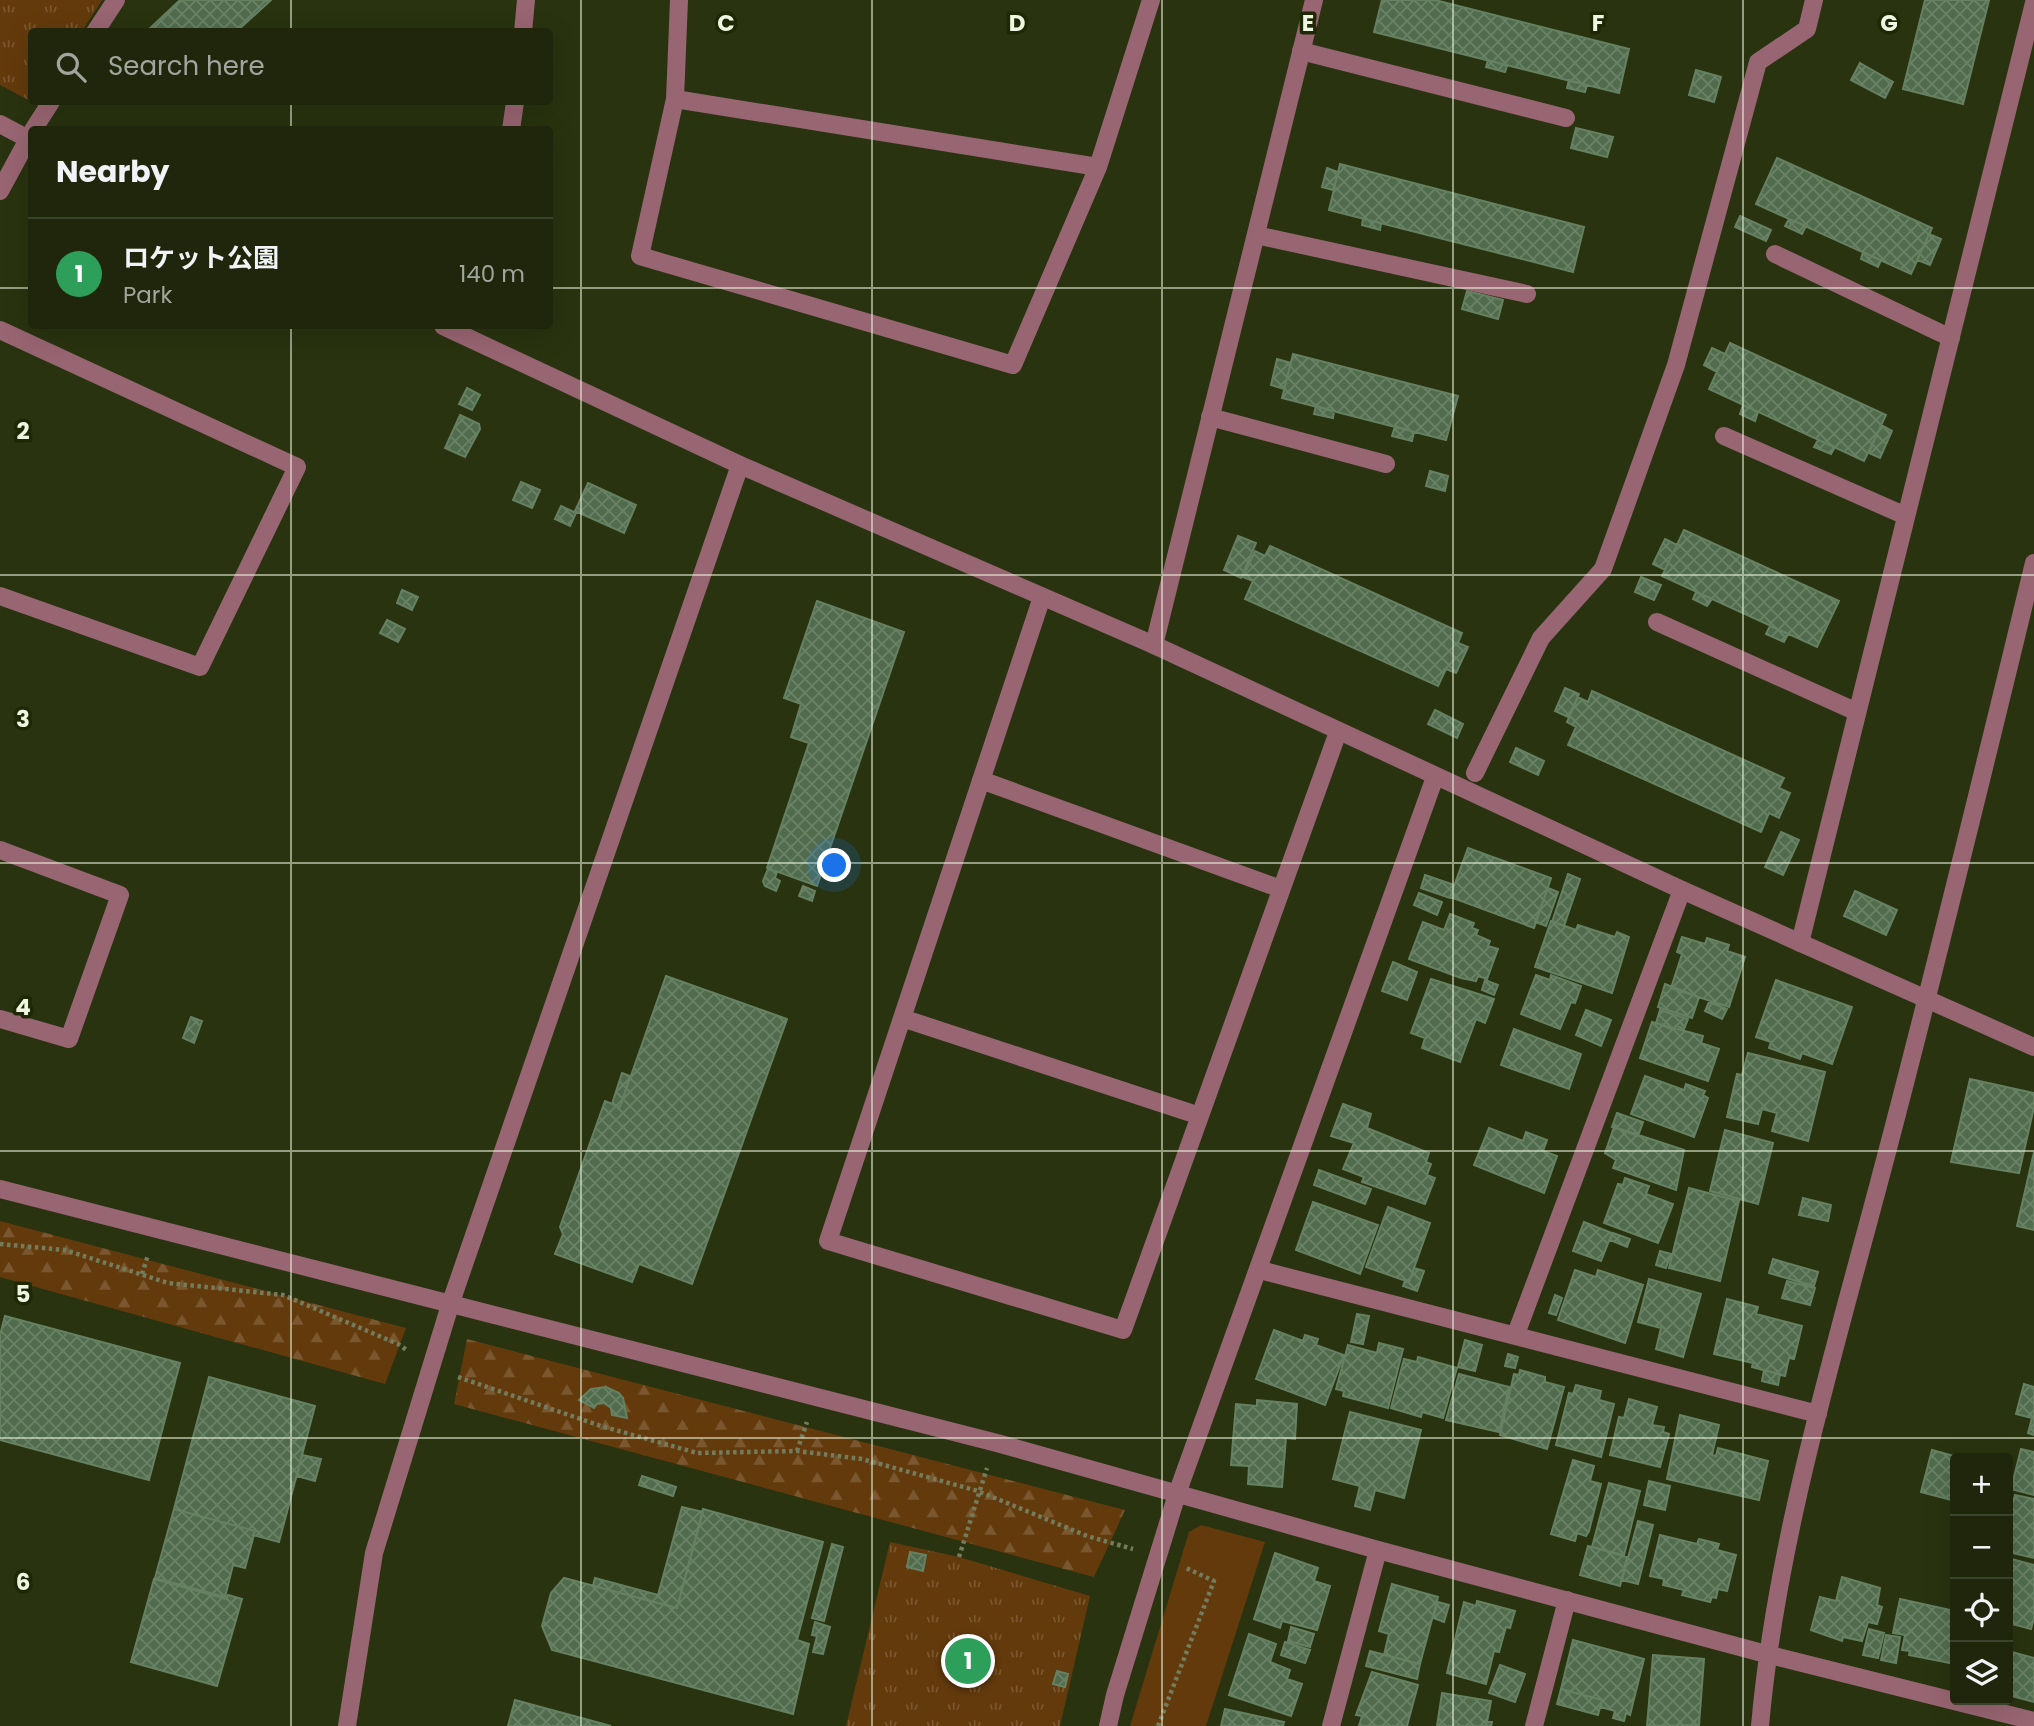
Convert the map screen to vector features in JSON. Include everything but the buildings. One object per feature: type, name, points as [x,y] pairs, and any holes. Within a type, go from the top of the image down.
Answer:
[{"type":"street","points":[[98,28],[116,0]]},
{"type":"street","points":[[523,28],[526,0]]},
{"type":"street","points":[[679,0],[675,99],[640,256],[1013,365],[1098,167],[1151,0]]},
{"type":"street","points":[[1154,645],[1314,0]]},
{"type":"street","points":[[1475,773],[1541,638],[1603,569],[1676,365],[1758,62],[1807,29],[1814,0]]},
{"type":"street","points":[[1800,943],[2034,3]]},
{"type":"street","points":[[1301,51],[1566,118]]},
{"type":"street","points":[[675,99],[1098,167]]},
{"type":"street","points":[[36,126],[49,105]]},
{"type":"street","points":[[512,126],[515,105]]},
{"type":"street","points":[[0,124],[28,134]]},
{"type":"street","points":[[0,191],[28,140]]},
{"type":"street","points":[[1255,235],[1528,294]]},
{"type":"street","points":[[1776,254],[1951,338]]},
{"type":"street","points":[[455,329],[740,465],[1154,645],[1682,890],[2034,1047]]},
{"type":"street","points":[[0,330],[297,467],[200,667],[0,596]]},
{"type":"street","points":[[1210,417],[1387,464]]},
{"type":"street","points":[[1724,436],[1906,516]]},
{"type":"street","points":[[347,1726],[374,1553],[451,1302],[740,465]]},
{"type":"street","points":[[1760,1726],[1766,1654],[1818,1414],[1927,1000],[2034,564]]},
{"type":"street","points":[[1042,597],[828,1241],[1123,1330],[1338,732]]},
{"type":"street","points":[[1657,622],[1857,712]]},
{"type":"street","points":[[1108,1726],[1178,1491],[1260,1270],[1435,777]]},
{"type":"street","points":[[981,780],[1281,889]]},
{"type":"street","points":[[0,850],[120,895],[69,1039],[0,1019]]},
{"type":"street","points":[[1516,1334],[1682,890]]},
{"type":"street","points":[[902,1018],[1200,1116]]},
{"type":"street","points":[[0,1189],[997,1443],[1178,1491],[1378,1550],[1766,1654],[2034,1721]]},
{"type":"street","points":[[1260,1270],[1818,1414]]},
{"type":"street","points":[[1331,1726],[1378,1550]]},
{"type":"street","points":[[1534,1726],[1567,1600]]},
{"type":"path","points":[[0,1244],[65,1251],[168,1283],[283,1295],[398,1344],[431,1368],[601,1426],[697,1453],[797,1451],[863,1459],[978,1491],[1087,1536],[1158,1556],[1214,1581],[1158,1726]]},
{"type":"path","points":[[959,1557],[978,1491],[997,1443]]},
{"type":"green space","points":[[0,0],[102,0],[84,28],[28,28],[28,100],[0,85]]},
{"type":"green space","points":[[0,1221],[406,1328],[385,1384],[0,1277]]},
{"type":"green space","points":[[467,1339],[1125,1510],[1094,1577],[454,1404]]},
{"type":"green space","points":[[1201,1525],[1265,1542],[1206,1726],[1130,1726],[1189,1532]]},
{"type":"green space","points":[[890,1542],[959,1557],[1090,1596],[1060,1726],[846,1726]]},
{"type":"place","name":"ロケット公園","points":[[968,1661]]}]
